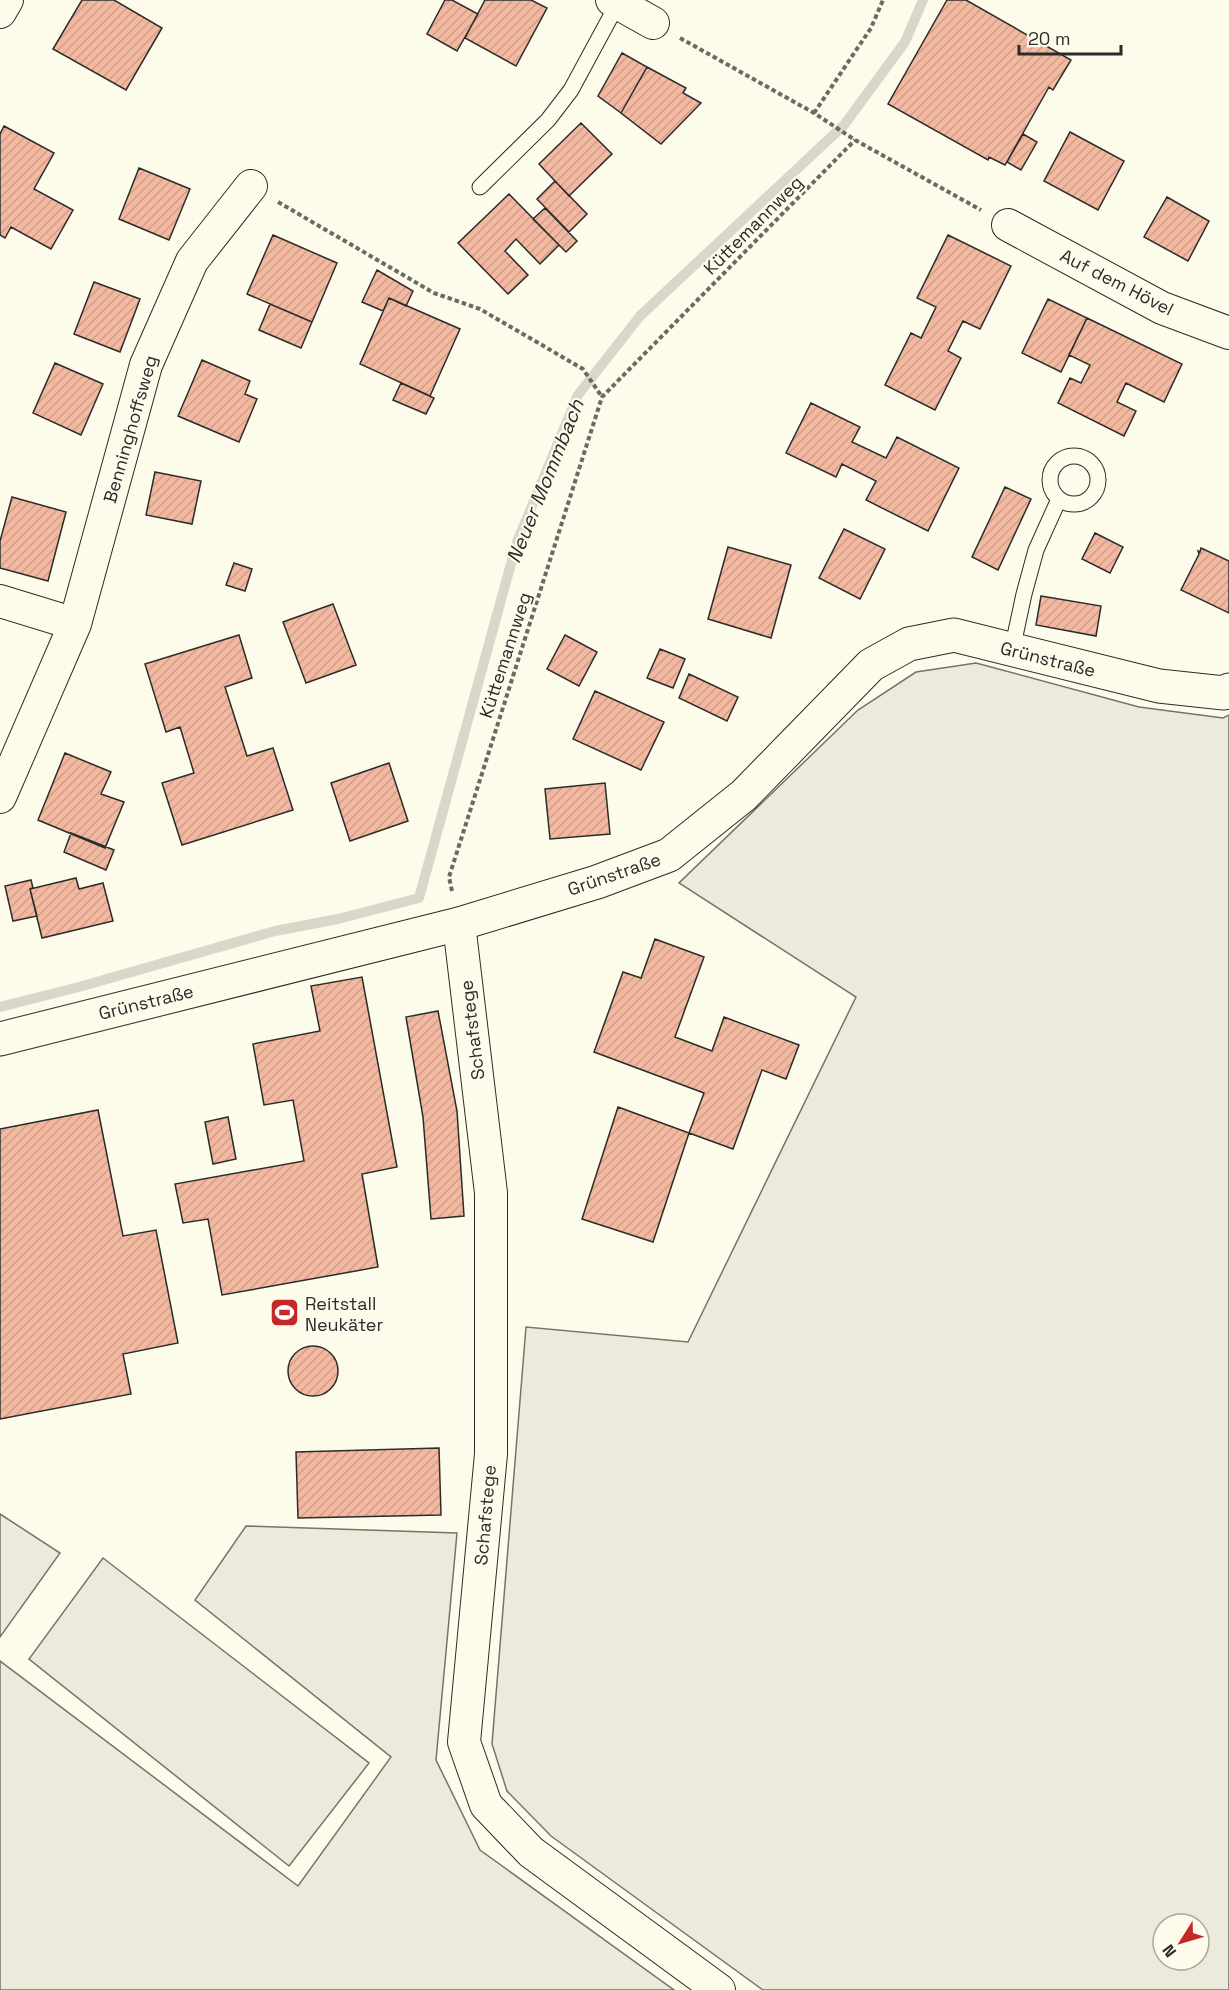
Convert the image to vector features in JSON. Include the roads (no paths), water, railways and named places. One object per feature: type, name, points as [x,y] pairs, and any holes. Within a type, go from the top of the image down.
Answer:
[{"type":"street","points":[[0,12],[7,0]]},
{"type":"street","points":[[615,2],[653,23]]},
{"type":"street","name":"Benninghoffsweg","points":[[0,797],[75,624],[146,365],[192,261],[251,186]]},
{"type":"street","name":"Auf dem Hövel","points":[[1008,225],[1162,308],[1229,333]]},
{"type":"street","points":[[0,601],[75,624]]},
{"type":"street","name":"Grünstraße","points":[[0,1039],[459,924],[597,882],[669,855],[744,795],[871,665],[909,644],[954,635],[1159,686],[1224,693],[1229,690]]},
{"type":"street","name":"Schafstege","points":[[459,924],[491,1193],[491,1454],[464,1742],[486,1805],[531,1852],[719,1990]]},
{"type":"lane","points":[[480,187],[548,120],[571,90],[615,2]]},
{"type":"lane","points":[[1012,650],[1036,550],[1059,499]]},
{"type":"waterway","name":"Neuer Mommbach","points":[[0,1007],[275,931],[338,919],[419,898],[517,542],[578,395],[640,316],[844,125],[905,42],[923,0]]},
{"type":"place","name":"Reitstall Neukäter","points":[[284,1313]]}]
